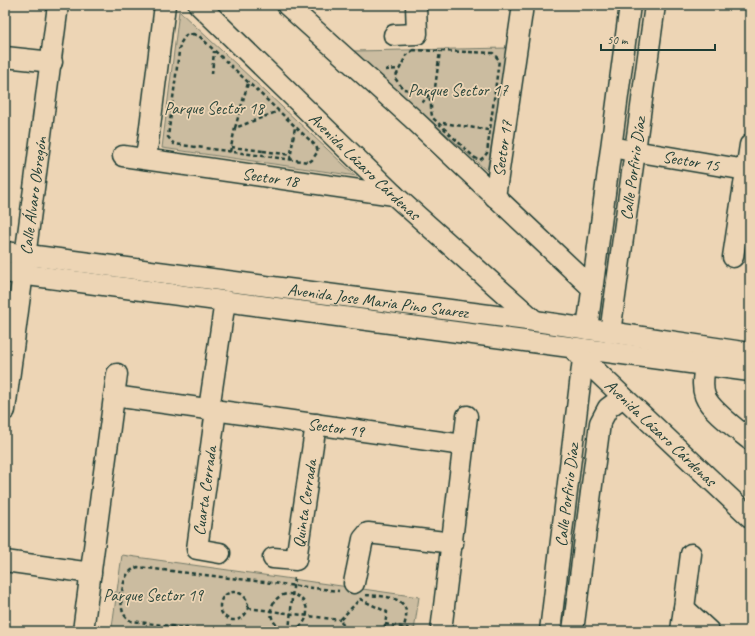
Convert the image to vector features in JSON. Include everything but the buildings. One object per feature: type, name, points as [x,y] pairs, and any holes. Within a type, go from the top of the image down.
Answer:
[{"type":"street","name":"Calle Álvaro Obregón","points":[[5,410],[14,273],[25,254],[52,62],[58,5]]},
{"type":"street","points":[[146,159],[164,5]]},
{"type":"street","name":"Avenida Lázaro Cárdenas","points":[[199,5],[394,195],[535,321]]},
{"type":"street","points":[[287,5],[411,117],[592,288]]},
{"type":"street","points":[[394,34],[417,34],[416,5]]},
{"type":"street","name":"Sector 17","points":[[495,197],[522,5]]},
{"type":"street","name":"Calle Porfirio Díaz","points":[[550,631],[581,328],[592,288],[630,5]]},
{"type":"street","name":"Calle Porfirio Díaz","points":[[610,333],[655,5]]},
{"type":"street","points":[[5,57],[52,62]]},
{"type":"street","points":[[733,257],[743,238],[746,170],[750,144]]},
{"type":"street","name":"Sector 15","points":[[612,147],[746,170]]},
{"type":"street","name":"Sector 18","points":[[123,156],[394,195]]},
{"type":"street","name":"Avenida Jose Maria Pino Suarez","points":[[5,252],[535,321],[750,353]]},
{"type":"street","name":"Avenida Jose Maria Pino Suarez","points":[[14,273],[404,324],[578,353],[705,364],[750,371]]},
{"type":"street","points":[[213,410],[225,301]]},
{"type":"street","points":[[404,324],[407,304]]},
{"type":"street","name":"Avenida Lázaro Cárdenas","points":[[578,353],[750,518]]},
{"type":"street","points":[[705,364],[703,382],[705,397],[750,440]]},
{"type":"street","points":[[83,631],[117,374]]},
{"type":"street","name":"Sector 19","points":[[114,396],[463,445]]},
{"type":"street","name":"Calle Porfirio Díaz","points":[[573,631],[600,424],[608,408],[623,397]]},
{"type":"street","name":"Cuarta Cerrada","points":[[213,410],[197,549],[220,553]]},
{"type":"street","points":[[441,631],[453,543],[467,416]]},
{"type":"street","name":"Quinta Cerrada","points":[[273,558],[296,560],[316,424]]},
{"type":"street","points":[[353,590],[363,539],[368,534],[453,543]]},
{"type":"street","points":[[681,631],[691,554]]},
{"type":"street","points":[[5,561],[91,573]]},
{"type":"street","points":[[684,608],[709,631]]},
{"type":"path","points":[[186,35],[198,36],[248,82],[316,146],[318,152],[316,157],[309,162],[230,152],[174,144],[168,137],[180,44],[186,35]]},
{"type":"path","points":[[212,74],[214,50]]},
{"type":"path","points":[[413,50],[440,51],[493,53],[498,56],[499,60],[487,153],[484,158],[480,160],[436,122],[430,112],[431,100],[428,96],[421,90],[402,89],[395,78],[409,52],[413,50]]},
{"type":"path","points":[[411,117],[435,88],[440,51]]},
{"type":"path","points":[[230,152],[248,82]]},
{"type":"path","points":[[286,179],[300,103]]},
{"type":"path","points":[[235,128],[278,111]]},
{"type":"path","points":[[436,122],[490,130]]},
{"type":"path","points":[[231,147],[290,155]]},
{"type":"path","points":[[258,175],[263,151]]},
{"type":"path","points":[[289,630],[296,560]]},
{"type":"path","points":[[209,631],[131,621],[124,615],[122,608],[124,584],[127,576],[132,570],[138,567],[293,586],[353,590],[398,600],[404,605],[407,611],[404,629]]},
{"type":"path","points":[[236,592],[246,599],[248,608],[243,617],[234,620],[225,617],[220,609],[220,604],[224,596],[236,592]]},
{"type":"path","points":[[283,594],[292,594],[303,601],[306,615],[302,623],[289,630],[280,627],[275,623],[271,611],[272,606],[278,597],[283,594]]},
{"type":"path","points":[[340,620],[360,599],[387,612],[384,631]]},
{"type":"path","points":[[248,608],[340,620],[347,631]]},
{"type":"path","points":[[385,624],[404,629],[424,631]]},
{"type":"green space","name":"Parque Sector 18","points":[[179,11],[356,176],[162,148]]},
{"type":"green space","name":"Parque Sector 17","points":[[508,48],[487,171],[354,51]]},
{"type":"green space","name":"Parque Sector 19","points":[[122,555],[419,597],[414,631],[143,631],[112,627]]}]
